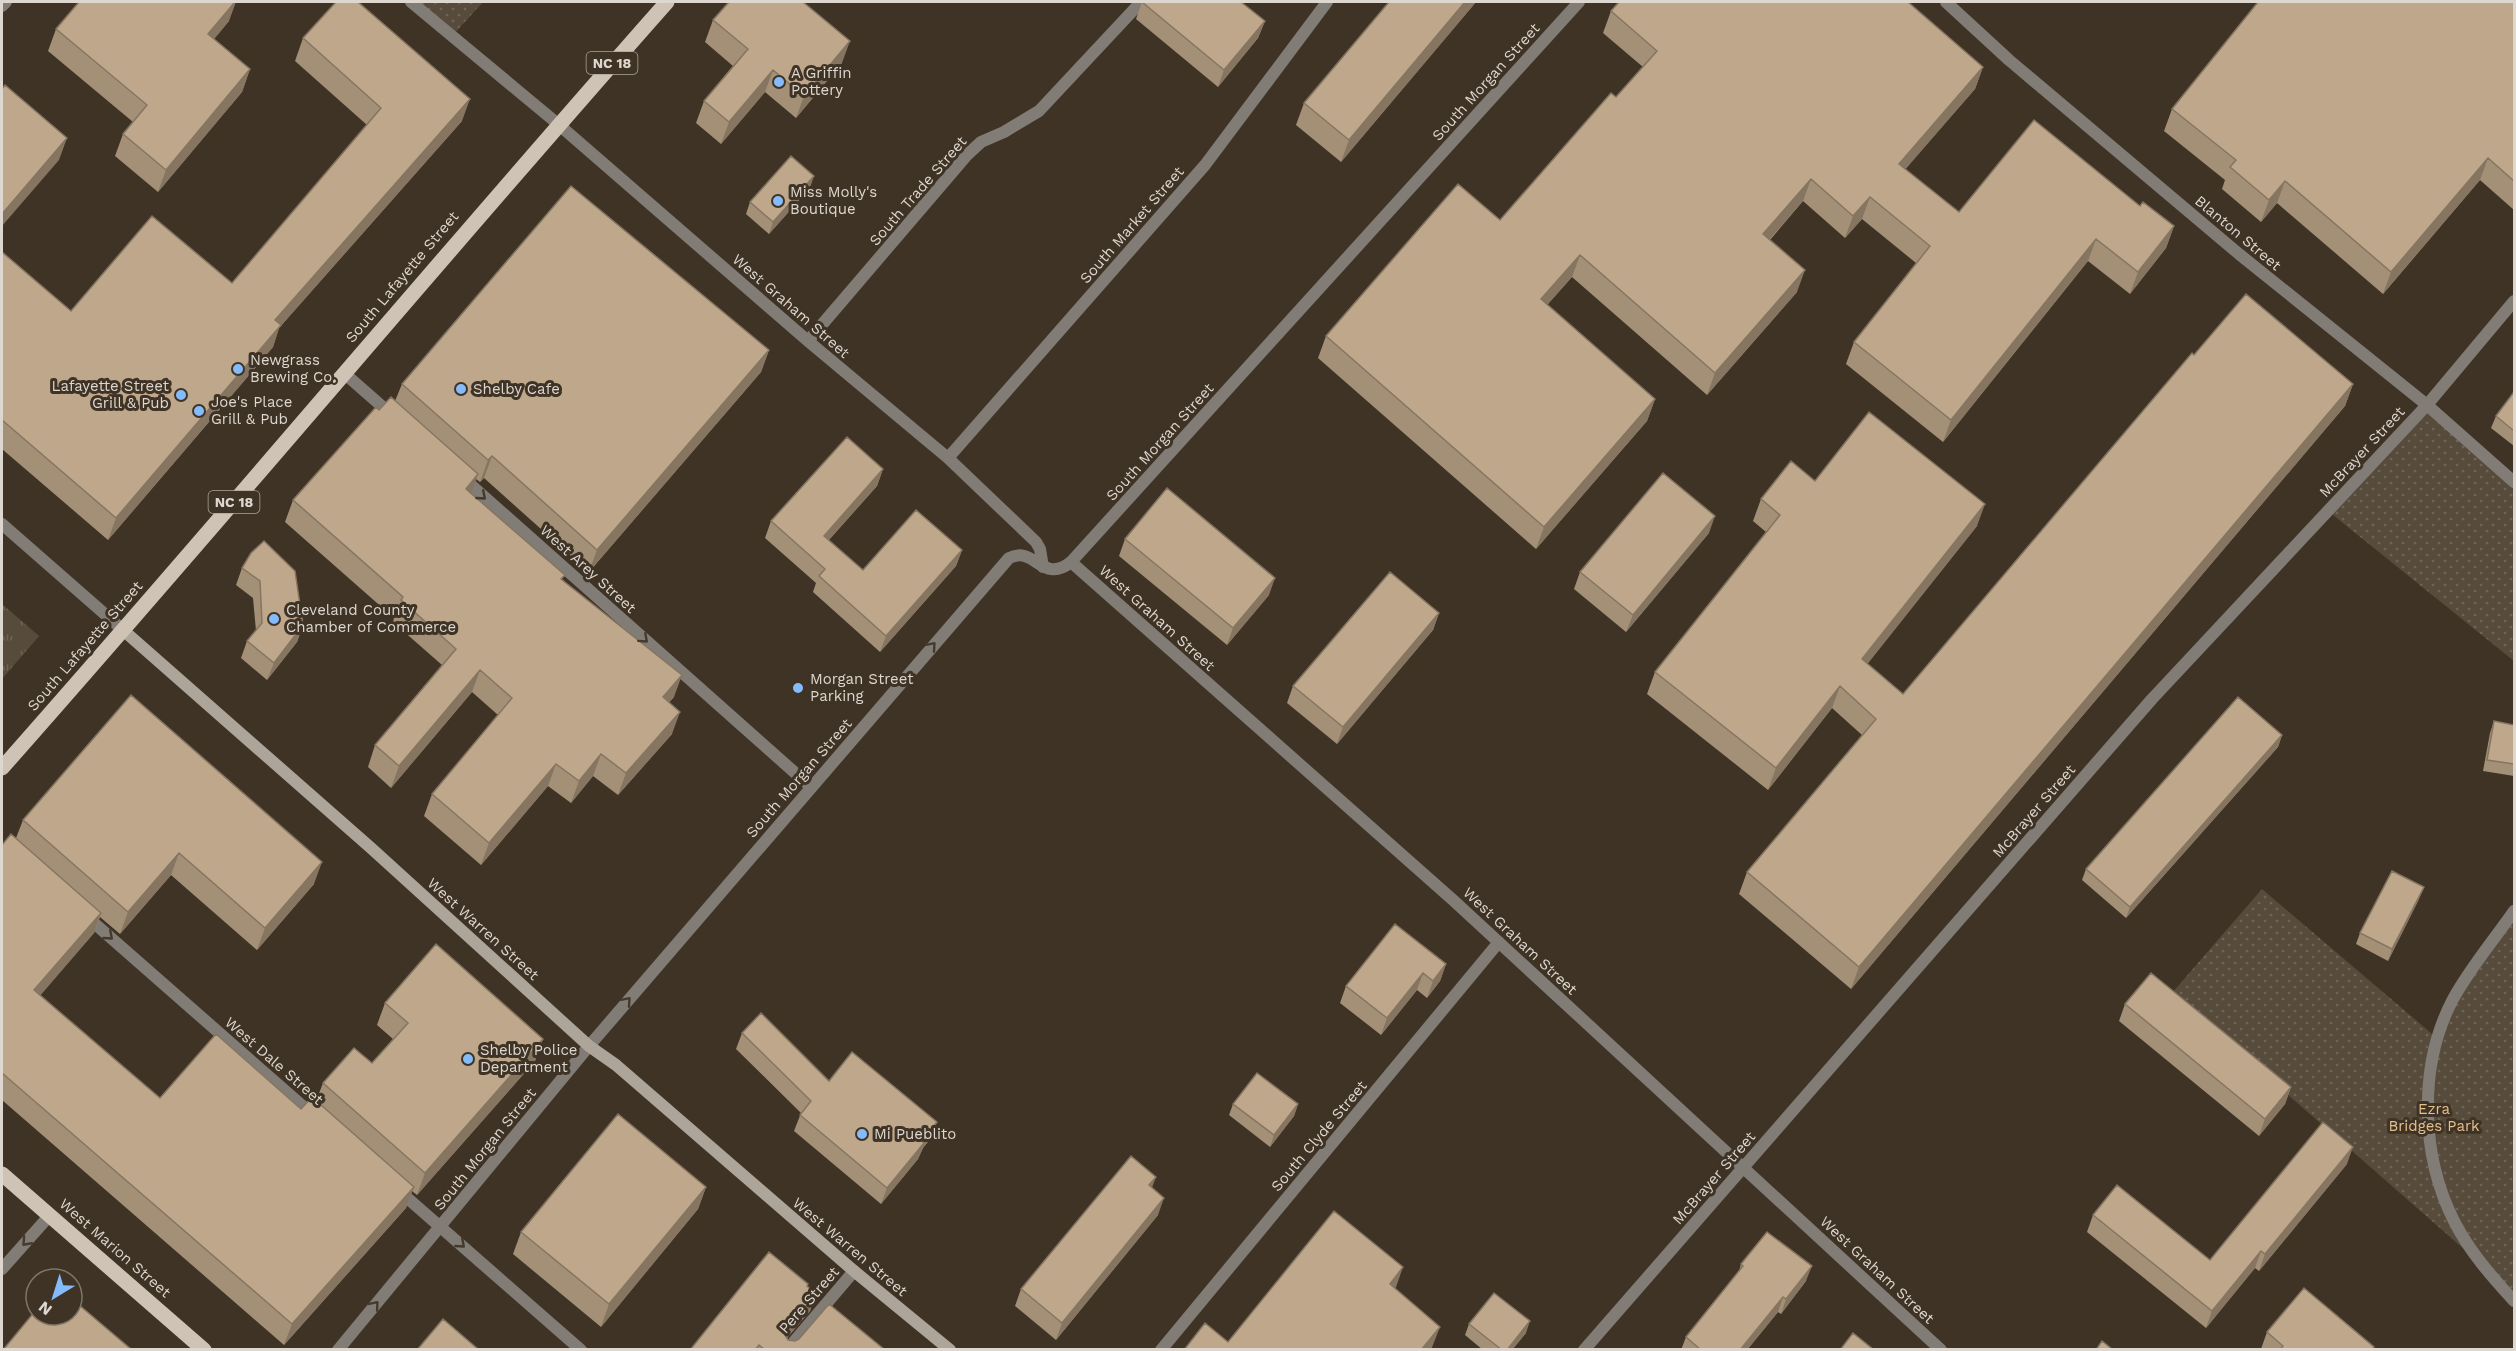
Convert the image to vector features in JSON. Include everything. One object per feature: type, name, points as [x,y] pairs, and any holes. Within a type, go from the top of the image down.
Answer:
[{"type":"main road","name":"South Lafayette Street","points":[[2,768],[558,124],[667,2]]},
{"type":"main road","name":"West Warren Street","points":[[123,630],[354,833],[589,1046],[616,1065],[854,1271],[950,1350]]},
{"type":"main road","name":"West Marion Street","points":[[2,1174],[204,1350]]},
{"type":"street","points":[[2,6],[6,2]]},
{"type":"street","name":"West Graham Street","points":[[411,2],[558,124],[808,341],[948,458],[1036,542],[1043,567]]},
{"type":"street","name":"South Trade Street","points":[[808,341],[967,155],[981,142],[1004,132],[1039,111],[1141,2]]},
{"type":"street","name":"South Market Street","points":[[948,458],[1205,165],[1327,2]]},
{"type":"street","name":"South Morgan Street","points":[[1071,562],[1579,2]]},
{"type":"street","name":"Blanton Street","points":[[1946,2],[2009,60],[2239,254],[2427,405],[2514,482]]},
{"type":"street","name":"McBrayer Street","points":[[1584,1350],[2152,699],[2427,405],[2514,301]]},
{"type":"street","points":[[345,373],[405,427]]},
{"type":"street","name":"West Arey Street","points":[[448,465],[811,787]]},
{"type":"street","name":"West Warren Street","points":[[2,524],[123,630]]},
{"type":"street","name":"South Morgan Street","points":[[338,1350],[589,1046],[1009,558],[1017,555],[1028,557],[1043,567]]},
{"type":"street","points":[[1043,567],[1054,571],[1060,570],[1071,562]]},
{"type":"street","name":"West Graham Street","points":[[1071,562],[1499,942],[1941,1350]]},
{"type":"street","name":"West Dale Street","points":[[72,904],[320,1121]]},
{"type":"street","points":[[2514,910],[2452,1001],[2438,1039],[2430,1084],[2428,1128],[2439,1182],[2454,1222],[2482,1265],[2514,1301]]},
{"type":"street","name":"South Clyde Street","points":[[1161,1350],[1499,942]]},
{"type":"street","points":[[389,1181],[581,1350]]},
{"type":"street","points":[[2,1269],[50,1215]]},
{"type":"street","name":"Pere Street","points":[[787,1350],[854,1271]]},
{"type":"green space","points":[[411,2],[483,2],[452,36]]},
{"type":"green space","points":[[2427,405],[2514,482],[2514,661],[2328,511]]},
{"type":"green space","points":[[2,604],[39,636],[2,679]]},
{"type":"green space","name":"Ezra Bridges Park","points":[[2262,889],[2438,1039],[2452,1001],[2514,911],[2514,1299],[2482,1265],[2172,993]]},
{"type":"building","points":[[79,2],[235,2],[208,34],[250,69],[166,170],[123,134],[147,105],[56,29]]},
{"type":"building","points":[[336,2],[358,2],[470,99],[275,320],[281,325],[116,518],[2,420],[2,252],[71,311],[152,216],[232,283],[381,108],[303,38]]},
{"type":"building","name":"A Griffin Pottery","points":[[729,2],[803,2],[850,41],[804,96],[773,70],[729,122],[704,101],[748,49],[713,20]]},
{"type":"building","points":[[1142,2],[1241,2],[1265,21],[1224,70]]},
{"type":"building","points":[[1389,2],[1465,2],[1349,140],[1304,103]]},
{"type":"building","points":[[1619,2],[1908,2],[1983,67],[1899,164],[1959,212],[2034,120],[2140,206],[2143,202],[2174,226],[2138,272],[2096,239],[1951,420],[1854,342],[1930,246],[1870,197],[1853,216],[1811,179],[1763,234],[1805,270],[1715,373],[1580,255],[1541,299],[1655,399],[1544,527],[1326,336],[1458,184],[1500,220],[1611,93],[1616,97],[1657,51],[1611,11]]},
{"type":"building","points":[[2258,2],[2514,2],[2514,181],[2488,158],[2391,272],[2285,181],[2269,200],[2230,167],[2236,160],[2172,109]]},
{"type":"building","points":[[5,85],[67,138],[2,214],[2,89]]},
{"type":"building","name":"Miss Molly's Boutique","points":[[791,156],[814,176],[773,222],[750,202]]},
{"type":"building","points":[[571,186],[769,350],[597,550],[492,456],[488,460],[402,384]]},
{"type":"building","points":[[2246,294],[2353,384],[1859,967],[1747,872],[1876,719],[1840,686],[1776,768],[1655,672],[1780,515],[1761,499],[1791,461],[1815,481],[1869,412],[1985,504],[1862,659],[1903,694],[2192,353],[2194,355]]},
{"type":"building","points":[[2514,392],[2514,431],[2496,416]]},
{"type":"building","points":[[391,397],[478,474],[466,489],[565,575],[561,579],[682,675],[663,697],[680,712],[626,773],[601,754],[579,781],[556,764],[489,843],[432,794],[512,698],[480,670],[399,766],[375,745],[456,649],[401,600],[403,597],[293,500],[376,407],[379,410]]},
{"type":"building","points":[[847,437],[883,469],[824,536],[863,570],[916,510],[962,550],[886,636],[819,576],[825,569],[771,521]]},
{"type":"building","points":[[1663,473],[1715,516],[1633,615],[1580,572]]},
{"type":"building","points":[[1167,488],[1275,578],[1233,628],[1125,539]]},
{"type":"building","name":"Cleveland County Chamber of Commerce","points":[[264,541],[295,571],[303,625],[274,663],[247,641],[262,623],[260,581],[242,568],[251,553]]},
{"type":"building","points":[[1390,572],[1439,613],[1343,727],[1293,686]]},
{"type":"building","points":[[131,695],[322,862],[265,928],[179,853],[128,912],[23,820]]},
{"type":"building","points":[[2238,697],[2282,735],[2130,907],[2086,869]]},
{"type":"building","points":[[2494,721],[2514,725],[2514,764],[2487,760]]},
{"type":"building","points":[[11,834],[101,913],[34,990],[160,1098],[216,1034],[301,1109],[312,1097],[414,1187],[292,1324],[2,1073],[2,845]]},
{"type":"building","points":[[2392,871],[2424,887],[2392,949],[2360,933]]},
{"type":"building","points":[[1395,924],[1446,964],[1433,981],[1423,973],[1387,1018],[1346,986]]},
{"type":"building","points":[[436,944],[543,1039],[425,1173],[323,1083],[354,1048],[372,1063],[408,1023],[385,1003]]},
{"type":"building","points":[[2151,973],[2291,1087],[2265,1119],[2125,1004]]},
{"type":"building","points":[[761,1013],[829,1081],[852,1052],[937,1122],[921,1141],[924,1143],[887,1188],[800,1115],[811,1101],[742,1033]]},
{"type":"building","points":[[1257,1073],[1298,1104],[1274,1135],[1233,1104]]},
{"type":"building","points":[[618,1114],[706,1187],[609,1304],[521,1232]]},
{"type":"building","points":[[2323,1122],[2353,1147],[2265,1254],[2261,1251],[2212,1311],[2093,1215],[2117,1185],[2210,1260]]},
{"type":"building","points":[[1131,1156],[1156,1177],[1149,1185],[1164,1198],[1062,1323],[1021,1289]]},
{"type":"building","points":[[1334,1211],[1403,1267],[1390,1284],[1440,1327],[1421,1350],[1184,1350],[1205,1323],[1228,1342]]},
{"type":"building","points":[[1767,1232],[1812,1266],[1786,1299],[1783,1297],[1740,1350],[1701,1350],[1686,1337]]},
{"type":"building","points":[[769,1252],[808,1284],[807,1286],[816,1294],[787,1328],[785,1335],[788,1340],[799,1339],[829,1304],[885,1350],[765,1350],[759,1345],[755,1350],[690,1350]]},
{"type":"building","points":[[2304,1288],[2374,1347],[2372,1350],[2280,1350],[2283,1346],[2267,1332]]},
{"type":"building","points":[[1494,1293],[1530,1321],[1507,1350],[1502,1350],[1469,1324]]},
{"type":"building","points":[[84,1309],[132,1350],[3,1350],[24,1325],[24,1327],[84,1327]]},
{"type":"building","points":[[443,1319],[479,1350],[417,1350]]},
{"type":"building","points":[[1853,1333],[1874,1350],[1840,1350]]},
{"type":"building","points":[[2102,1341],[2113,1350],[2096,1350]]},
{"type":"place","name":"A Griffin Pottery","points":[[779,82]]},
{"type":"place","name":"Miss Molly's Boutique","points":[[778,201]]},
{"type":"place","name":"Newgrass Brewing Co.","points":[[238,369]]},
{"type":"place","name":"Shelby Cafe","points":[[461,389]]},
{"type":"place","name":"Lafayette Street Grill & Pub","points":[[181,395]]},
{"type":"place","name":"Joe's Place Grill & Pub","points":[[199,411]]},
{"type":"place","name":"Cleveland County Chamber of Commerce","points":[[274,619]]},
{"type":"place","name":"Morgan Street Parking","points":[[798,688]]},
{"type":"place","name":"Shelby Police Department","points":[[468,1059]]},
{"type":"place","name":"Mi Pueblito","points":[[862,1134]]}]
